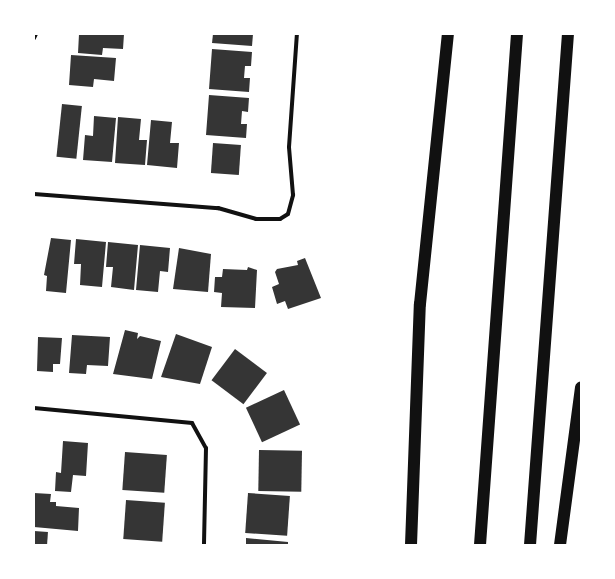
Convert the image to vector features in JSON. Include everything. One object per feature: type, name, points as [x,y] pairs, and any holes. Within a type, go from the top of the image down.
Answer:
[{"type":"highway","points":[[411,545],[420,304],[448,34]]},
{"type":"highway","points":[[480,545],[517,34]]},
{"type":"highway","points":[[530,545],[568,34]]},
{"type":"highway","points":[[560,545],[581,387]]},
{"type":"street","points":[[34,38],[36,34]]},
{"type":"street","points":[[34,194],[218,208],[256,219],[280,219],[288,214],[293,195],[289,148],[297,34]]},
{"type":"street","points":[[34,408],[192,423],[206,448],[204,545]]},
{"type":"building","points":[[79,34],[124,34],[123,49],[103,48],[102,55],[78,53]]},
{"type":"building","points":[[213,34],[253,34],[252,46],[212,43]]},
{"type":"building","points":[[212,49],[252,52],[251,66],[245,66],[244,78],[250,78],[249,92],[209,89]]},
{"type":"building","points":[[71,55],[116,58],[114,81],[94,79],[93,87],[69,85]]},
{"type":"building","points":[[209,95],[249,98],[248,112],[242,111],[241,124],[247,124],[246,138],[206,135]]},
{"type":"building","points":[[62,104],[82,106],[76,159],[56,157]]},
{"type":"building","points":[[94,116],[116,118],[112,162],[83,160],[85,135],[93,136]]},
{"type":"building","points":[[118,117],[141,119],[139,140],[147,140],[145,165],[115,163]]},
{"type":"building","points":[[151,120],[172,122],[170,143],[179,143],[177,168],[147,165]]},
{"type":"building","points":[[213,143],[241,145],[239,175],[211,173]]},
{"type":"building","points":[[51,238],[71,240],[66,293],[46,291],[47,276],[44,275]]},
{"type":"building","points":[[76,239],[106,242],[102,287],[80,285],[81,264],[74,264]]},
{"type":"building","points":[[108,242],[138,245],[134,290],[111,287],[113,267],[106,267]]},
{"type":"building","points":[[140,245],[170,248],[168,272],[160,271],[158,292],[136,290]]},
{"type":"building","points":[[179,248],[211,254],[208,292],[173,289]]},
{"type":"building","points":[[305,258],[321,298],[288,309],[285,301],[277,304],[272,287],[279,284],[275,272],[277,269],[298,265],[297,261]]},
{"type":"building","points":[[248,267],[257,270],[255,308],[221,307],[222,293],[214,292],[215,277],[222,277],[223,269],[247,270]]},
{"type":"building","points":[[125,330],[138,333],[137,339],[140,336],[161,341],[152,379],[113,374]]},
{"type":"building","points":[[176,334],[212,347],[200,384],[161,377]]},
{"type":"building","points":[[72,335],[110,337],[108,366],[87,365],[86,374],[69,373]]},
{"type":"building","points":[[38,337],[62,338],[60,364],[53,364],[53,372],[37,371]]},
{"type":"building","points":[[235,349],[267,373],[243,404],[212,380]]},
{"type":"building","points":[[284,390],[300,424],[262,442],[246,408]]},
{"type":"building","points":[[63,441],[88,443],[86,476],[73,475],[71,492],[55,491],[56,472],[61,473]]},
{"type":"building","points":[[259,450],[302,451],[301,492],[258,491]]},
{"type":"building","points":[[125,452],[167,455],[164,493],[122,490]]},
{"type":"building","points":[[34,493],[51,494],[50,502],[56,502],[56,506],[79,508],[78,531],[34,527]]},
{"type":"building","points":[[248,493],[290,496],[287,536],[245,533]]},
{"type":"building","points":[[126,500],[165,503],[162,542],[123,539]]},
{"type":"building","points":[[34,531],[48,532],[47,545],[34,545]]},
{"type":"building","points":[[246,538],[288,542],[288,545],[246,545]]}]
